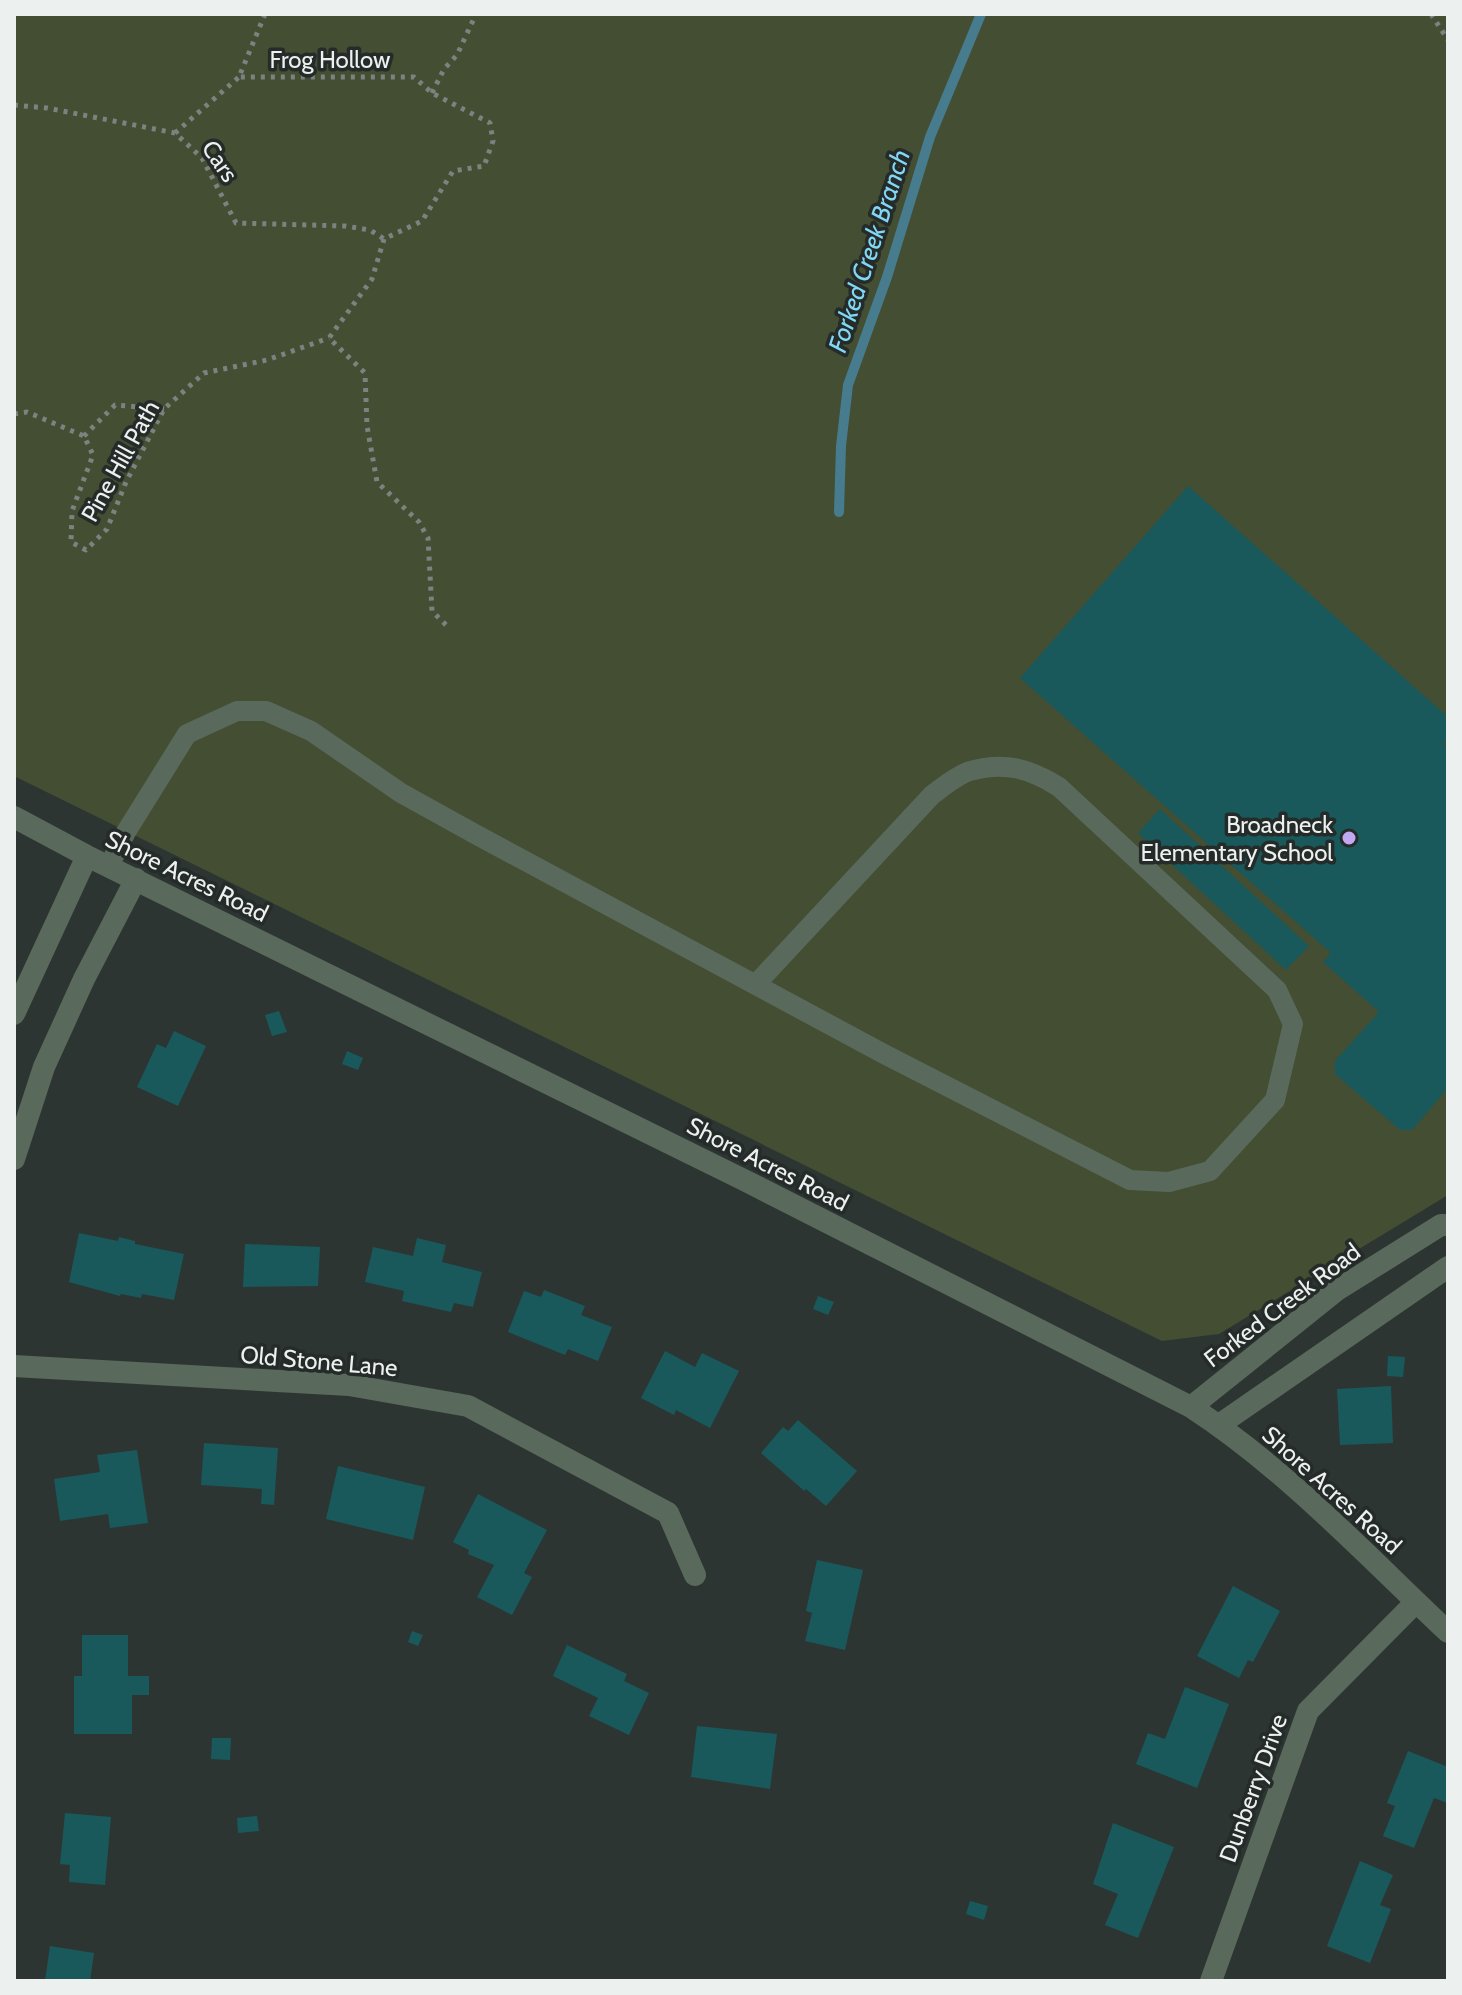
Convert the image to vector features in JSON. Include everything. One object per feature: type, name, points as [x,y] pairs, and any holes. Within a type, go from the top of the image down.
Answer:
[{"type":"street","name":"Shore Acres Road","points":[[14,817],[87,856],[730,1173],[1191,1407],[1219,1425],[1277,1472],[1448,1632]]},
{"type":"street","points":[[14,1014],[87,856]]},
{"type":"street","points":[[14,1159],[44,1067],[136,879]]},
{"type":"street","name":"Forked Creek Road","points":[[1191,1407],[1337,1290],[1441,1225],[1448,1225]]},
{"type":"street","points":[[1219,1425],[1448,1267]]},
{"type":"street","name":"Old Stone Lane","points":[[14,1366],[349,1385],[468,1406],[668,1513],[695,1575]]},
{"type":"street","name":"Dunberry Drive","points":[[1211,1981],[1308,1711],[1416,1602]]},
{"type":"lane","points":[[109,866],[187,734],[237,711],[266,711],[311,731],[401,793],[884,1054],[1130,1180],[1169,1182],[1210,1171],[1275,1100],[1293,1024],[1277,990],[1059,787],[1035,772],[1006,766],[967,772],[932,795],[757,983]]},
{"type":"path","name":"Frog Hollow","points":[[265,14],[239,77],[414,77],[432,93],[490,123],[493,141],[484,166],[453,171],[422,221],[384,239]]},
{"type":"path","points":[[432,93],[444,69],[457,55],[476,14]]},
{"type":"path","points":[[1431,14],[1448,40]]},
{"type":"path","points":[[175,133],[239,77]]},
{"type":"path","name":"Cars","points":[[14,105],[47,108],[175,133],[202,158],[236,223],[345,226],[370,230],[384,239]]},
{"type":"path","points":[[384,239],[372,279],[329,338],[365,373],[367,426],[377,482],[419,522],[428,538],[432,611],[449,628]]},
{"type":"path","name":"Pine Hill Path","points":[[14,414],[27,412],[84,436],[93,455],[72,511],[71,542],[86,550],[107,529],[126,482],[164,409],[204,373],[267,360],[329,338]]},
{"type":"path","points":[[84,436],[115,405],[164,409]]},
{"type":"green space","points":[[14,14],[1448,14],[1448,1195],[1219,1334],[1162,1341],[14,776]]},
{"type":"building","name":"Broadneck Elementary School","points":[[1188,486],[1448,717],[1448,738],[1443,743],[1448,747],[1448,1088],[1412,1130],[1400,1130],[1335,1074],[1335,1061],[1379,1012],[1323,962],[1331,953],[1020,678]]},
{"type":"building","points":[[1160,809],[1309,946],[1286,970],[1138,833]]},
{"type":"building","points":[[279,1011],[287,1032],[272,1036],[265,1015]]},
{"type":"building","points":[[174,1031],[206,1046],[178,1106],[137,1087],[157,1044],[166,1048]]},
{"type":"building","points":[[347,1051],[363,1058],[358,1070],[342,1064]]},
{"type":"building","points":[[79,1233],[118,1241],[119,1237],[135,1241],[135,1244],[184,1254],[174,1300],[142,1294],[141,1298],[120,1296],[69,1282]]},
{"type":"building","points":[[417,1238],[446,1245],[442,1262],[482,1272],[473,1307],[454,1303],[451,1312],[402,1301],[404,1291],[365,1282],[373,1247],[413,1256]]},
{"type":"building","points":[[245,1244],[320,1247],[318,1286],[243,1287]]},
{"type":"building","points":[[544,1290],[585,1306],[581,1315],[612,1327],[598,1361],[568,1349],[565,1355],[508,1332],[524,1291],[541,1297]]},
{"type":"building","points":[[818,1296],[834,1302],[828,1315],[813,1309]]},
{"type":"building","points":[[665,1351],[695,1367],[702,1353],[739,1371],[710,1428],[676,1410],[674,1415],[641,1398]]},
{"type":"building","points":[[1388,1356],[1405,1357],[1403,1377],[1387,1376]]},
{"type":"building","points":[[1391,1386],[1393,1443],[1340,1445],[1337,1389]]},
{"type":"building","points":[[798,1420],[857,1471],[826,1506],[761,1453],[783,1427],[788,1431]]},
{"type":"building","points":[[204,1443],[278,1448],[274,1505],[261,1504],[262,1489],[201,1485]]},
{"type":"building","points":[[137,1450],[148,1523],[110,1528],[108,1514],[60,1521],[54,1479],[100,1472],[97,1455]]},
{"type":"building","points":[[338,1466],[425,1487],[413,1540],[326,1519]]},
{"type":"building","points":[[478,1494],[547,1530],[524,1573],[532,1577],[512,1615],[477,1597],[494,1565],[468,1554],[469,1550],[453,1542]]},
{"type":"building","points":[[817,1560],[863,1570],[845,1650],[805,1641],[812,1613],[806,1611]]},
{"type":"building","points":[[1233,1586],[1280,1611],[1253,1662],[1248,1660],[1239,1678],[1197,1656]]},
{"type":"building","points":[[412,1631],[423,1635],[418,1646],[408,1642]]},
{"type":"building","points":[[82,1635],[128,1635],[128,1676],[149,1676],[149,1695],[132,1695],[132,1734],[74,1734],[74,1676],[82,1676]]},
{"type":"building","points":[[567,1645],[627,1674],[624,1681],[649,1693],[629,1735],[589,1716],[598,1698],[553,1676]]},
{"type":"building","points":[[1185,1687],[1229,1704],[1197,1788],[1136,1764],[1148,1733],[1165,1739]]},
{"type":"building","points":[[697,1726],[777,1734],[770,1789],[691,1777]]},
{"type":"building","points":[[212,1738],[231,1738],[230,1760],[211,1759]]},
{"type":"building","points":[[1408,1751],[1448,1767],[1448,1803],[1434,1798],[1414,1848],[1383,1836],[1395,1806],[1387,1803]]},
{"type":"building","points":[[65,1813],[111,1817],[105,1885],[69,1882],[70,1865],[60,1864]]},
{"type":"building","points":[[257,1816],[259,1831],[238,1833],[237,1818]]},
{"type":"building","points":[[1113,1823],[1174,1847],[1138,1938],[1105,1925],[1118,1894],[1093,1884]]},
{"type":"building","points":[[1360,1861],[1393,1875],[1380,1905],[1391,1909],[1370,1963],[1327,1946]]},
{"type":"building","points":[[970,1901],[988,1906],[984,1920],[966,1914]]},
{"type":"building","points":[[50,1946],[94,1953],[90,1981],[45,1981]]},
{"type":"waterway","name":"Forked Creek Branch","points":[[839,512],[841,446],[848,385],[887,277],[930,137],[981,14]]},
{"type":"place","name":"Broadneck Elementary School","points":[[1349,838]]}]
